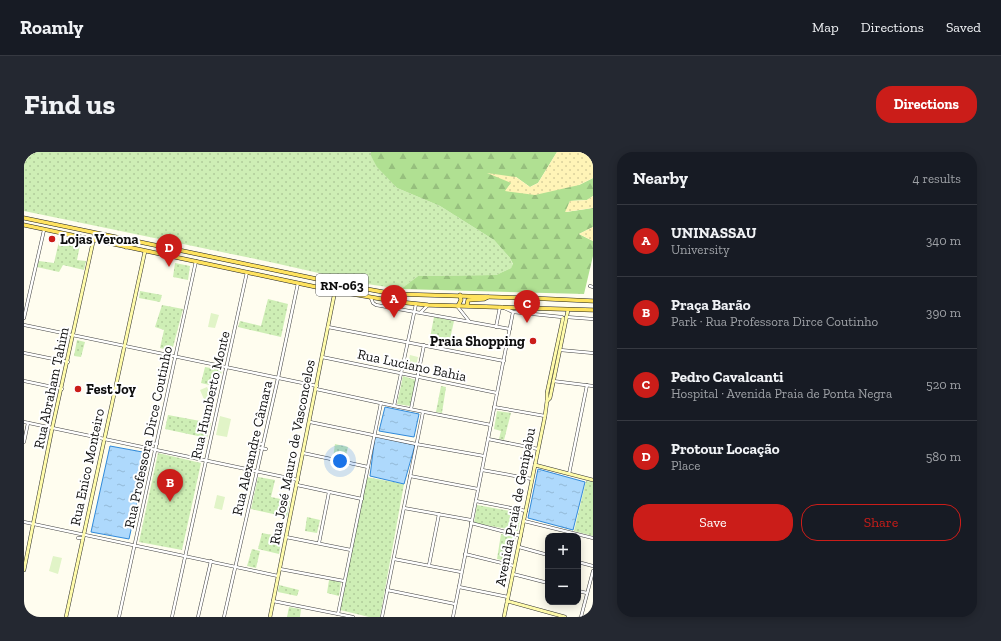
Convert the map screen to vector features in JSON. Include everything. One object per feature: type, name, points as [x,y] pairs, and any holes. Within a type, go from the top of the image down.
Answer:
[{"type":"main road","name":"RN-063","points":[[24,218],[377,291],[399,294],[593,301]]},
{"type":"main road","name":"RN-063","points":[[24,225],[371,298],[428,305],[468,305],[593,310]]},
{"type":"main road","points":[[126,247],[129,243],[149,244]]},
{"type":"main road","points":[[457,306],[461,300],[460,296]]},
{"type":"main road","points":[[468,305],[468,300],[484,299],[489,297]]},
{"type":"street","points":[[24,318],[44,230]]},
{"type":"street","name":"Rua Abraham Tahim","points":[[24,570],[29,556],[33,524],[52,429],[96,233]]},
{"type":"street","name":"Rua Enico Monteiro","points":[[66,617],[145,251]]},
{"type":"street","name":"Rua Professora Dirce Coutinho","points":[[119,617],[196,261]]},
{"type":"street","name":"Rua Humberto Monte","points":[[172,617],[247,272]]},
{"type":"street","name":"Rua Alexandre Câmara","points":[[224,617],[298,282]]},
{"type":"street","name":"Rua José Mauro de Vasconcelos","points":[[270,617],[335,291]]},
{"type":"street","points":[[371,298],[373,303],[376,305],[496,326],[510,330]]},
{"type":"street","points":[[394,406],[416,304]]},
{"type":"street","points":[[420,312],[428,305]]},
{"type":"street","points":[[457,306],[469,322]]},
{"type":"street","points":[[496,326],[501,307],[513,312],[593,319]]},
{"type":"street","name":"Avenida Praia de Genipabu","points":[[504,617],[535,465],[547,401],[547,393],[568,310]]},
{"type":"street","points":[[452,617],[513,312]]},
{"type":"street","name":"Avenida Praia de Genipabu","points":[[547,401],[550,398],[565,317]]},
{"type":"street","points":[[24,325],[226,366],[411,410],[491,425]]},
{"type":"street","points":[[328,326],[504,361]]},
{"type":"street","points":[[411,410],[424,345]]},
{"type":"street","points":[[560,350],[593,353]]},
{"type":"street","points":[[24,353],[68,362]]},
{"type":"street","name":"Rua Luciano Bahia","points":[[322,357],[497,393]]},
{"type":"street","points":[[24,381],[62,389]]},
{"type":"street","points":[[553,381],[593,386]]},
{"type":"street","points":[[568,474],[587,385]]},
{"type":"street","points":[[338,614],[381,403]]},
{"type":"street","points":[[494,407],[544,416]]},
{"type":"street","points":[[382,617],[423,412]]},
{"type":"street","points":[[24,422],[155,451],[298,480]]},
{"type":"street","points":[[310,422],[416,444],[484,456]]},
{"type":"street","points":[[24,442],[28,423]]},
{"type":"street","points":[[301,438],[306,440]]},
{"type":"street","points":[[488,439],[538,449]]},
{"type":"street","points":[[152,443],[157,444]]},
{"type":"street","points":[[257,443],[262,444]]},
{"type":"street","points":[[300,445],[305,446]]},
{"type":"street","points":[[256,447],[266,449]]},
{"type":"street","points":[[303,453],[368,467]]},
{"type":"street","points":[[535,465],[593,480]]},
{"type":"street","points":[[482,470],[532,479]]},
{"type":"street","points":[[410,476],[478,489]]},
{"type":"street","points":[[297,485],[362,498]]},
{"type":"street","points":[[319,543],[330,492]]},
{"type":"street","points":[[476,501],[526,510]]},
{"type":"street","points":[[404,508],[439,514],[521,536]]},
{"type":"street","points":[[429,565],[439,514]]},
{"type":"street","points":[[524,521],[593,538]]},
{"type":"street","points":[[24,522],[84,536],[134,544],[278,576]]},
{"type":"street","points":[[78,538],[84,536]]},
{"type":"street","points":[[286,537],[351,550]]},
{"type":"street","points":[[519,547],[545,554]]},
{"type":"street","points":[[465,554],[514,566]]},
{"type":"street","points":[[394,558],[461,572]]},
{"type":"street","points":[[198,617],[211,561]]},
{"type":"street","points":[[581,563],[593,566]]},
{"type":"street","points":[[280,569],[344,581]]},
{"type":"street","points":[[581,617],[593,571]]},
{"type":"street","points":[[513,574],[545,582]]},
{"type":"street","points":[[459,587],[508,597]]},
{"type":"street","points":[[387,590],[455,604]]},
{"type":"street","points":[[581,592],[587,593]]},
{"type":"street","points":[[274,601],[353,617]]},
{"type":"street","points":[[507,601],[565,617]]},
{"type":"green space","points":[[24,152],[371,152],[371,156],[397,188],[440,206],[494,240],[510,258],[513,265],[511,268],[496,275],[418,276],[401,289],[367,284],[270,262],[24,211]]},
{"type":"green space","points":[[371,152],[557,152],[538,183],[530,187],[516,177],[506,190],[579,185],[593,178],[593,196],[587,200],[570,201],[566,212],[593,208],[593,227],[579,234],[593,241],[593,256],[584,294],[401,289],[418,276],[496,275],[511,268],[513,264],[510,258],[494,240],[440,206],[397,188],[377,167],[371,156]]},
{"type":"green space","points":[[60,237],[81,240],[77,260],[86,261],[84,270],[63,265],[59,272],[37,267],[39,261],[54,263]]},
{"type":"green space","points":[[175,263],[190,266],[188,280],[173,277]]},
{"type":"green space","points":[[140,291],[162,295],[160,302],[139,298]]},
{"type":"green space","points":[[268,299],[288,304],[281,337],[238,327],[240,321],[261,326]]},
{"type":"green space","points":[[162,305],[183,309],[172,351],[160,348],[164,330],[155,327]]},
{"type":"green space","points":[[211,313],[219,315],[215,328],[208,327]]},
{"type":"green space","points":[[434,317],[454,321],[448,348],[429,343]]},
{"type":"green space","points":[[77,340],[85,342],[81,357],[74,356]]},
{"type":"green space","points":[[410,355],[418,357],[415,370],[407,368]]},
{"type":"green space","points":[[205,367],[222,370],[218,387],[201,383]]},
{"type":"green space","points":[[403,376],[416,380],[410,406],[397,404]]},
{"type":"green space","points":[[441,386],[446,387],[442,413],[436,412]]},
{"type":"green space","points":[[207,387],[213,400],[206,404],[200,390]]},
{"type":"green space","points":[[497,411],[511,413],[504,440],[499,439],[501,431],[494,429]]},
{"type":"green space","points":[[168,415],[211,423],[207,438],[165,429]]},
{"type":"green space","points":[[220,416],[231,419],[227,437],[216,435]]},
{"type":"green space","points":[[335,444],[348,447],[345,460],[333,458]]},
{"type":"green space","points":[[158,453],[201,463],[182,550],[139,542]]},
{"type":"green space","points":[[258,477],[275,480],[271,497],[290,501],[287,517],[251,509]]},
{"type":"green space","points":[[366,477],[404,484],[380,617],[369,617],[340,610]]},
{"type":"green space","points":[[586,481],[593,482],[593,536],[574,531]]},
{"type":"green space","points":[[217,495],[225,497],[222,510],[214,508]]},
{"type":"green space","points":[[477,505],[521,513],[518,531],[474,523]]},
{"type":"green space","points":[[307,517],[320,520],[317,533],[305,531]]},
{"type":"green space","points":[[262,533],[282,537],[279,554],[258,549]]},
{"type":"green space","points":[[501,534],[516,537],[511,562],[497,559]]},
{"type":"green space","points":[[252,549],[260,551],[256,568],[247,566]]},
{"type":"green space","points":[[53,556],[62,558],[58,574],[49,571]]},
{"type":"green space","points":[[329,580],[341,582],[339,596],[327,593]]},
{"type":"green space","points":[[279,585],[299,590],[297,596],[278,592]]},
{"type":"green space","points":[[289,607],[301,609],[300,617],[287,617]]},
{"type":"sand","points":[[557,152],[593,152],[593,178],[579,185],[535,195],[505,191],[511,183],[487,173],[516,177],[530,187],[538,183]]},
{"type":"sand","points":[[593,196],[593,208],[565,212],[570,201],[587,200]]},
{"type":"sand","points":[[593,227],[593,241],[579,234]]},
{"type":"water","points":[[385,407],[419,414],[414,437],[379,431]]},
{"type":"water","points":[[375,436],[415,445],[404,484],[370,476]]},
{"type":"water","points":[[110,446],[148,453],[129,539],[91,532]]},
{"type":"water","points":[[538,469],[585,482],[573,530],[528,518]]},
{"type":"place","name":"Lojas Verona","points":[[52,239]]},
{"type":"place","name":"Protour Locação","points":[[169,267]]},
{"type":"place","name":"UNINASSAU","points":[[394,318]]},
{"type":"place","name":"Pedro Cavalcanti","points":[[527,323]]},
{"type":"place","name":"Praia Shopping","points":[[533,341]]},
{"type":"place","name":"Fest Joy","points":[[78,389]]},
{"type":"place","name":"Praça Barão","points":[[170,502]]}]
